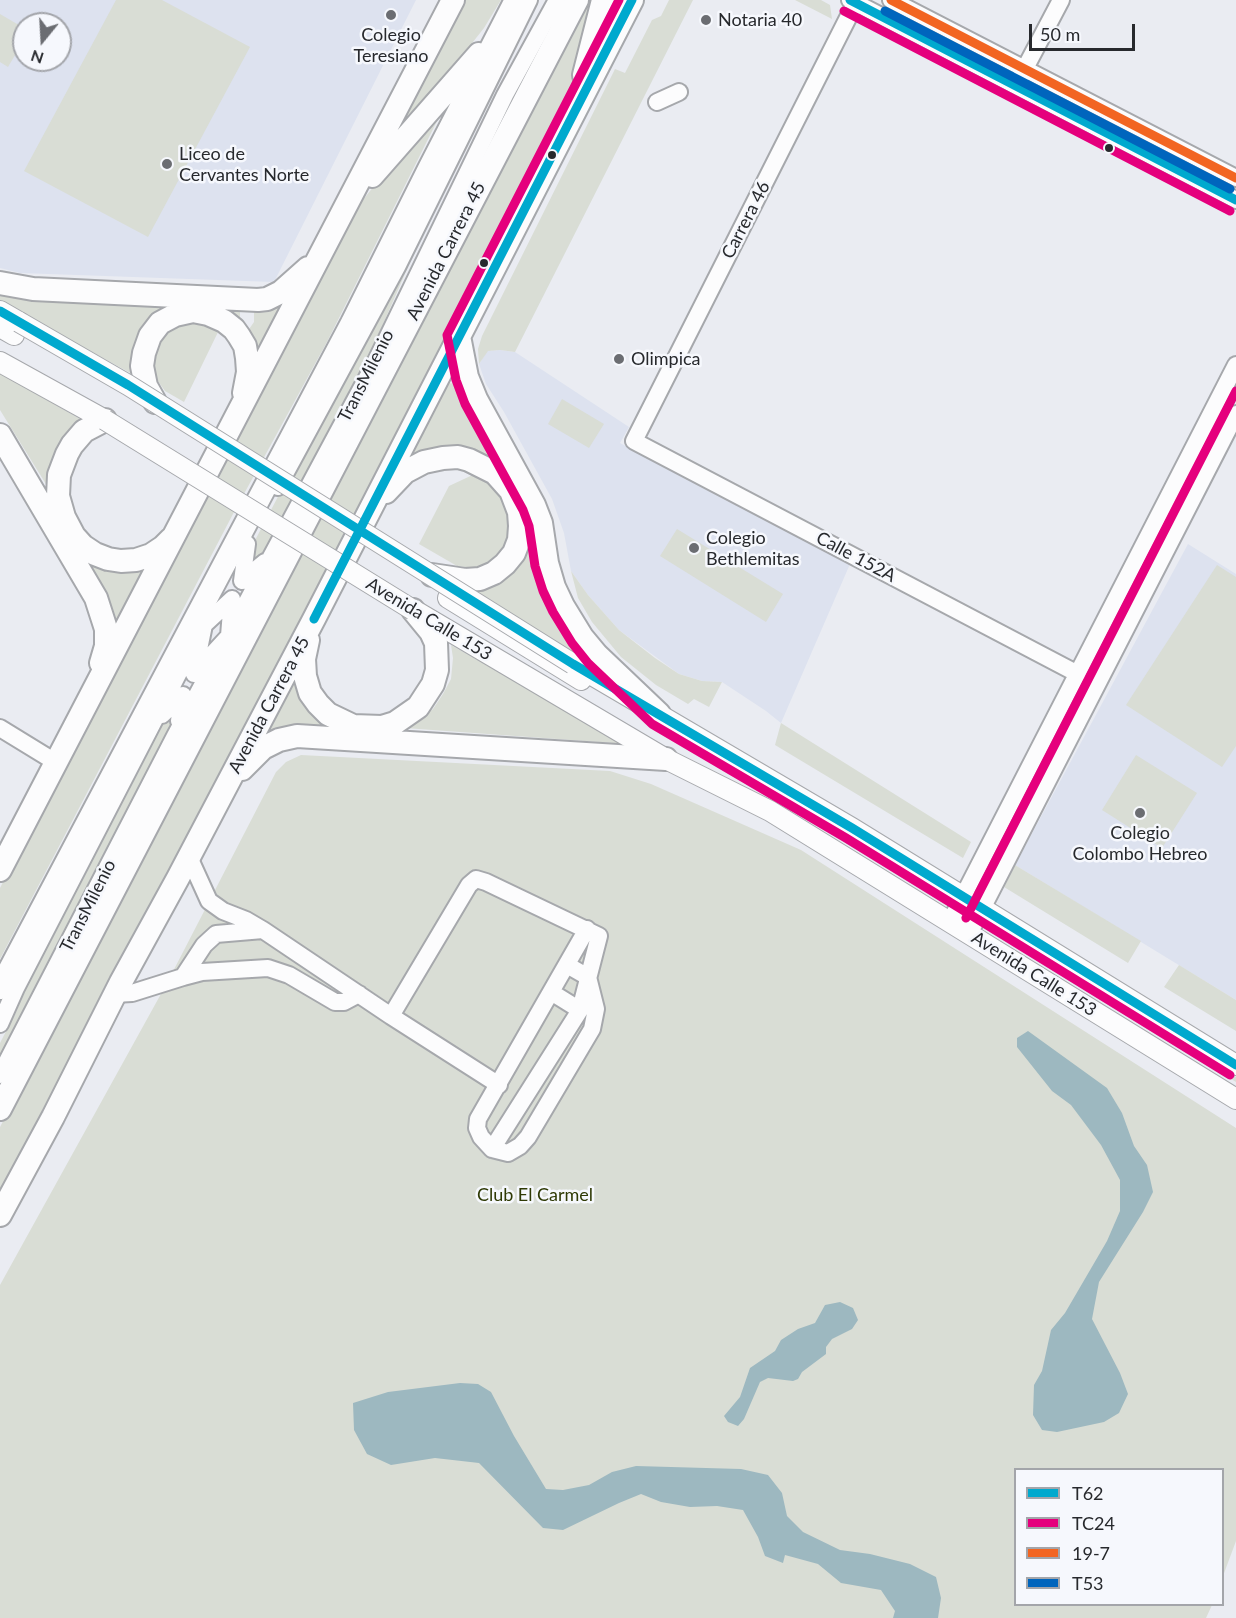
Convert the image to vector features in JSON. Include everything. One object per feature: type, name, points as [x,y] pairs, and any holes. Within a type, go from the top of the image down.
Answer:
[{"type":"highway","points":[[0,870],[351,200],[402,95],[453,0]]},
{"type":"highway","points":[[0,988],[347,333],[516,0]]},
{"type":"highway","name":"Avenida Carrera 45","points":[[0,1109],[577,0]]},
{"type":"highway","points":[[574,114],[603,0]]},
{"type":"highway","name":"Avenida Carrera 45","points":[[0,1215],[114,994],[314,619],[632,0]]},
{"type":"highway","points":[[351,200],[502,28]]},
{"type":"highway","points":[[0,283],[33,289],[258,300],[267,299],[281,292],[319,259]]},
{"type":"highway","points":[[155,402],[146,386],[142,366],[150,336],[160,323],[176,315],[193,312],[208,314],[224,321],[234,329],[245,346],[248,372],[241,409]]},
{"type":"highway","points":[[459,336],[469,384],[534,505],[541,523],[547,563],[554,587],[563,606],[582,637],[597,655],[659,714]]},
{"type":"highway","points":[[105,420],[84,431],[72,445],[59,475],[58,496],[64,517],[74,536],[95,554],[121,561],[136,560],[151,555],[164,547],[174,536]]},
{"type":"highway","points":[[0,435],[96,598],[102,613],[106,629],[106,646],[90,699]]},
{"type":"highway","points":[[367,516],[395,481],[424,462],[458,457],[495,473],[511,491],[519,512],[519,540],[514,553],[494,573],[480,579],[465,580],[432,575]]},
{"type":"highway","points":[[314,619],[304,659],[305,676],[310,693],[328,714],[340,721],[354,726],[382,727],[408,716],[427,696],[433,684],[437,663],[435,643],[431,632],[413,610]]},
{"type":"highway","points":[[219,799],[246,763],[263,748],[279,740],[297,736],[666,759]]},
{"type":"main road","name":"Avenida Calle 153","points":[[0,311],[11,328],[732,766],[770,811]]},
{"type":"main road","name":"Avenida Calle 153","points":[[11,328],[155,402],[432,575],[570,668],[659,714],[852,828],[1236,1065]]},
{"type":"main road","name":"Avenida Calle 153","points":[[0,362],[105,420],[555,695],[666,759],[770,811],[1236,1099]]},
{"type":"street","name":"TransMilenio","points":[[0,1024],[16,988],[204,625],[397,267],[529,0]]},
{"type":"street","name":"TransMilenio","points":[[0,1076],[269,557],[376,361],[505,95],[556,0]]},
{"type":"street","points":[[891,0],[1236,178]]},
{"type":"street","points":[[1016,86],[1060,0]]},
{"type":"street","points":[[854,1],[1236,200]]},
{"type":"street","name":"Carrera 46","points":[[634,441],[854,1]]},
{"type":"street","points":[[657,102],[679,92]]},
{"type":"street","points":[[950,922],[1236,365]]},
{"type":"street","points":[[969,934],[1236,414]]},
{"type":"street","name":"Calle 152A","points":[[634,441],[1078,674]]},
{"type":"street","name":"TransMilenio","points":[[242,581],[247,544]]},
{"type":"street","name":"TransMilenio","points":[[175,736],[183,696],[194,674],[204,625],[232,599],[242,581],[269,557]]},
{"type":"street","name":"TransMilenio","points":[[194,674],[229,636],[232,599]]},
{"type":"street","name":"TransMilenio","points":[[153,725],[183,696]]},
{"type":"street","points":[[0,728],[57,763]]},
{"type":"street","points":[[189,857],[210,901],[223,911],[246,920],[262,930],[499,1085]]},
{"type":"street","points":[[391,1016],[455,908],[476,879],[599,936],[580,1010],[492,1149]]},
{"type":"street","points":[[567,965],[588,977],[596,1009],[592,1029],[528,1137],[508,1153],[492,1149],[486,1144],[477,1128],[478,1119],[587,929]]},
{"type":"street","points":[[183,977],[204,945],[216,934],[262,930]]},
{"type":"street","points":[[114,994],[132,993],[202,972],[268,968],[289,975],[335,1002],[344,1002],[359,994]]},
{"type":"street","points":[[551,992],[580,1010]]},
{"type":"shaded area","name":"Liceo de Cervantes Norte","points":[[0,0],[416,0],[274,282],[20,273],[0,268]]},
{"type":"shaded area","name":"Colegio Bethlemitas","points":[[487,351],[515,352],[629,427],[620,443],[850,564],[781,723],[722,682],[702,681],[679,674],[619,630],[588,595],[571,571],[564,533],[552,499],[486,384],[479,364]]},
{"type":"shaded area","name":"Colegio Colombo Hebreo","points":[[1188,544],[1236,574],[1236,1000],[1015,865]]},
{"type":"green space","points":[[116,0],[162,0],[250,47],[148,237],[24,171]]},
{"type":"green space","points":[[463,0],[501,0],[484,28],[383,156]]},
{"type":"green space","points":[[585,0],[597,0],[573,102],[0,1201],[0,1127],[346,469]]},
{"type":"green space","points":[[669,0],[693,0],[515,352],[488,351],[479,364],[478,349],[482,336],[615,69],[625,73],[652,20],[661,16]]},
{"type":"green space","points":[[795,0],[821,0],[830,5],[832,19]]},
{"type":"green space","points":[[0,14],[12,21],[12,60],[8,67],[0,62]]},
{"type":"green space","points":[[443,109],[327,342],[233,514],[0,959],[0,888],[37,815],[358,206],[398,156]]},
{"type":"green space","points":[[401,263],[408,267],[374,345],[331,433],[266,554],[258,559],[255,558],[252,556],[252,546]]},
{"type":"green space","points":[[0,290],[240,305],[240,325],[178,305],[134,375],[0,302]]},
{"type":"green space","points":[[293,293],[257,359],[245,335],[254,322],[254,307]]},
{"type":"green space","points":[[195,322],[220,328],[184,402],[165,391],[151,368],[154,348],[171,327]]},
{"type":"green space","points":[[0,373],[82,420],[54,497],[0,410]]},
{"type":"green space","points":[[444,383],[462,384],[515,479],[405,459]]},
{"type":"green space","points":[[562,399],[604,424],[589,448],[548,424]]},
{"type":"green space","points":[[479,472],[508,499],[510,539],[498,556],[488,564],[471,568],[457,566],[419,544],[449,486]]},
{"type":"green space","points":[[529,514],[595,667],[467,589],[493,585]]},
{"type":"green space","points":[[677,529],[783,594],[766,622],[660,556]]},
{"type":"green space","points":[[78,552],[100,568],[110,572],[131,572],[150,563],[114,631]]},
{"type":"green space","points":[[1217,565],[1236,577],[1236,746],[1222,767],[1126,705]]},
{"type":"green space","points":[[571,571],[588,595],[619,630],[655,658],[679,674],[702,681],[722,682],[709,707],[694,699],[688,704],[656,685],[621,657],[592,622],[578,598]]},
{"type":"green space","points":[[451,645],[626,744],[405,728],[420,720],[433,709],[443,694],[451,679],[453,658]]},
{"type":"green space","points":[[297,670],[336,725],[292,727],[262,739]]},
{"type":"green space","points":[[164,721],[172,724],[0,1063],[0,1043],[17,1010],[29,973]]},
{"type":"green space","points":[[781,723],[971,842],[963,858],[775,745]]},
{"type":"green space","name":"Club El Carmel","points":[[301,755],[610,771],[651,784],[801,850],[1236,1128],[1236,1541],[1224,1573],[1224,1468],[1014,1468],[1014,1606],[1212,1606],[1206,1618],[0,1618],[0,1285],[167,983],[276,772],[286,762]]},
{"type":"green space","points":[[1136,755],[1197,793],[1162,848],[1102,810]]},
{"type":"green space","points":[[823,821],[940,894],[939,896],[822,823]]},
{"type":"green space","points":[[1015,865],[1141,941],[1128,963],[1004,887]]},
{"type":"green space","points":[[961,907],[1236,1077],[1236,1082],[960,909]]},
{"type":"green space","points":[[1179,965],[1236,1000],[1236,1031],[1164,987]]},
{"type":"water","points":[[1028,1031],[1107,1088],[1122,1113],[1134,1146],[1147,1165],[1153,1192],[1099,1282],[1092,1319],[1120,1373],[1128,1394],[1119,1413],[1104,1422],[1057,1432],[1042,1430],[1033,1415],[1034,1385],[1042,1371],[1051,1330],[1065,1313],[1107,1241],[1120,1211],[1120,1180],[1101,1145],[1071,1105],[1052,1091],[1017,1047],[1017,1038]]},
{"type":"water","points":[[840,1302],[853,1308],[858,1320],[852,1329],[832,1339],[826,1347],[826,1354],[802,1372],[798,1379],[793,1381],[768,1378],[760,1382],[744,1419],[738,1426],[728,1422],[724,1416],[740,1397],[750,1368],[775,1351],[781,1340],[798,1329],[815,1323],[825,1305]]},
{"type":"water","points":[[460,1383],[478,1384],[491,1392],[546,1489],[563,1490],[589,1485],[612,1472],[636,1466],[741,1469],[768,1475],[782,1493],[787,1516],[803,1532],[840,1550],[870,1554],[910,1564],[936,1577],[941,1598],[938,1618],[893,1618],[895,1611],[881,1590],[841,1583],[818,1564],[785,1555],[783,1563],[765,1556],[758,1537],[743,1510],[717,1506],[690,1507],[661,1502],[641,1494],[563,1530],[543,1528],[479,1463],[435,1458],[391,1465],[367,1454],[354,1430],[353,1403],[388,1392]]},
{"type":"transit line","name":"TC24","points":[[619,0],[447,335],[456,380],[465,404],[523,510],[529,526],[535,566],[553,612],[572,643],[588,663],[652,724],[846,838],[1230,1075]]},
{"type":"transit line","name":"T62","points":[[314,619],[632,0]]},
{"type":"transit line","name":"T62","points":[[850,0],[1236,200]]},
{"type":"transit line","name":"19-7","points":[[891,0],[1236,178]]},
{"type":"transit line","name":"TC24","points":[[844,11],[1230,211]]},
{"type":"transit line","name":"T53","points":[[885,11],[1230,189]]},
{"type":"transit line","name":"T62","points":[[0,311],[128,385],[573,664],[852,828],[1236,1065]]},
{"type":"transit line","name":"TC24","points":[[966,918],[1236,391]]},
{"type":"place","name":"Colegio Teresiano","points":[[391,15]]},
{"type":"place","name":"Notaria 40","points":[[706,20]]},
{"type":"place","name":"Liceo de Cervantes Norte","points":[[167,164]]},
{"type":"place","name":"Olimpica","points":[[619,359]]},
{"type":"place","name":"Colegio Bethlemitas","points":[[694,548]]},
{"type":"place","name":"Colegio Colombo Hebreo","points":[[1140,813]]}]
